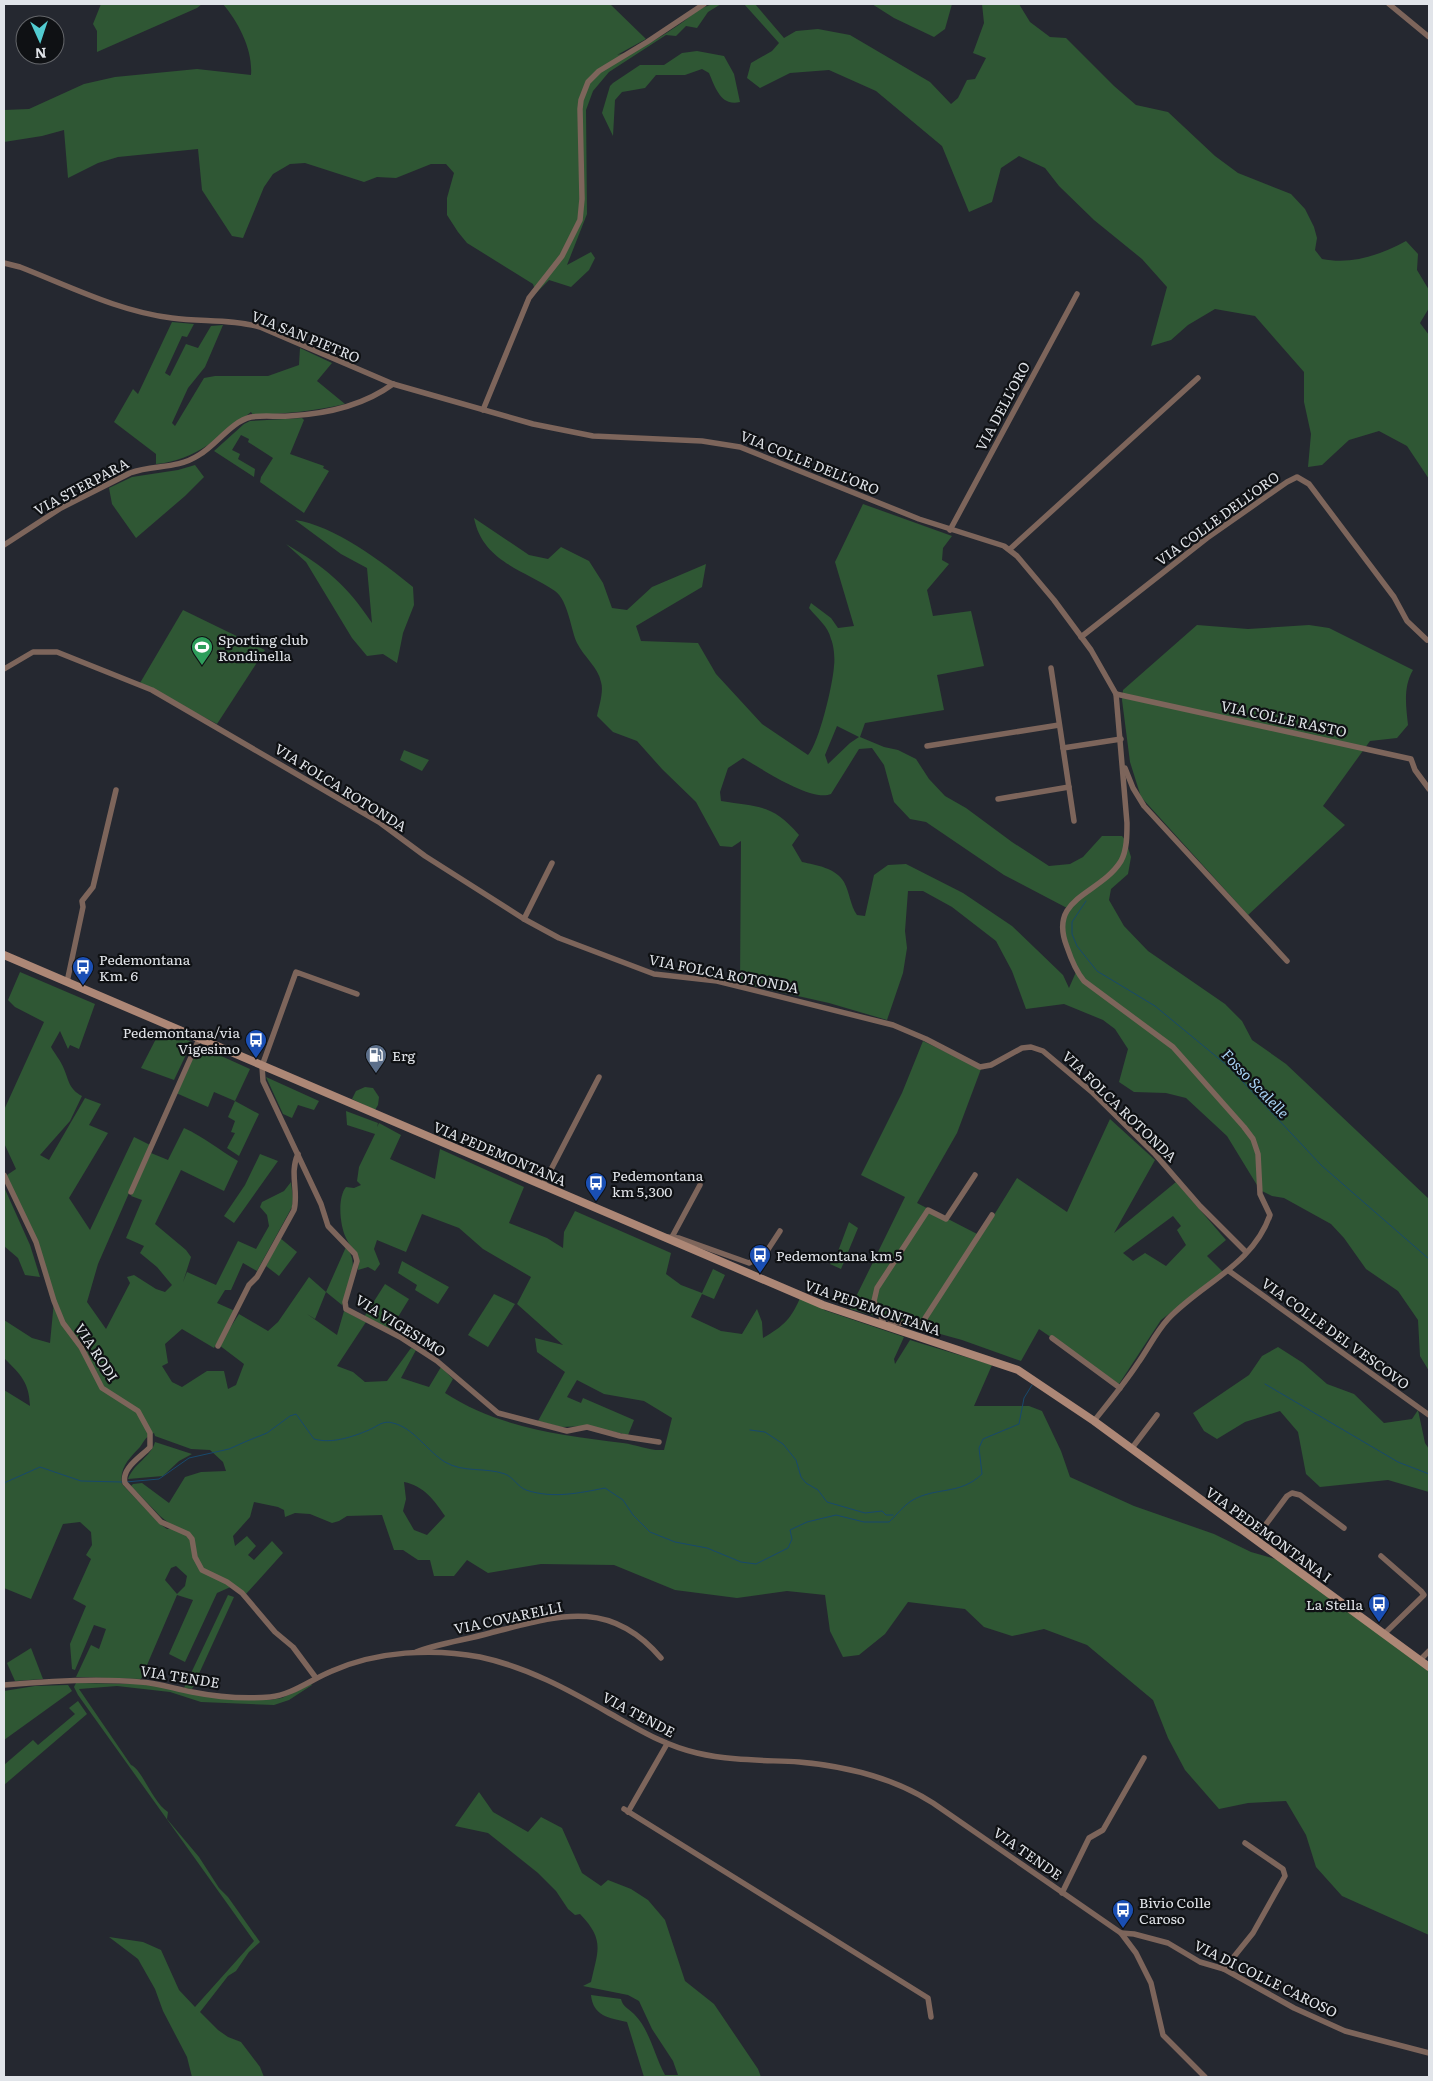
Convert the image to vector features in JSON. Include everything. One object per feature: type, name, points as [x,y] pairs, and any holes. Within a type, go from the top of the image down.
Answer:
[{"type":"street","points":[[483,410],[529,298],[562,256],[580,220],[582,199],[580,109],[581,100],[588,82],[599,71],[704,4]]},
{"type":"street","points":[[1390,4],[1429,37]]},
{"type":"street","name":"VIA SAN PIETRO","points":[[4,263],[20,267],[98,298],[139,311],[172,318],[236,322],[260,327],[393,384],[483,410]]},
{"type":"street","name":"VIA DELL'ORO","points":[[950,530],[1077,294]]},
{"type":"street","points":[[1010,549],[1198,378]]},
{"type":"street","name":"VIA STERPARA","points":[[4,545],[60,508],[130,473],[142,469],[168,468],[200,455],[242,421],[250,417],[292,416],[336,410],[370,398],[393,384]]},
{"type":"street","name":"VIA COLLE DELL'ORO","points":[[483,410],[586,436],[702,441],[732,445],[950,530],[998,543],[1010,549],[1054,600],[1082,637],[1116,694],[1127,823],[1125,850],[1118,864],[1068,908],[1062,920],[1062,934],[1076,972],[1084,981],[1173,1047],[1253,1139],[1260,1160],[1260,1194],[1270,1215],[1258,1240],[1246,1252]]},
{"type":"street","name":"VIA COLLE DELL'ORO","points":[[1082,637],[1207,538],[1292,478],[1300,477],[1309,484],[1394,597],[1411,627],[1427,640]]},
{"type":"street","name":"VIA FOLCA ROTONDA","points":[[4,669],[33,652],[57,652],[152,690],[379,822],[426,856],[524,919],[559,938],[654,974],[717,981],[893,1025],[926,1039],[980,1067],[991,1065],[1022,1048],[1031,1047],[1043,1051],[1093,1093],[1154,1153],[1200,1206],[1246,1252]]},
{"type":"street","points":[[1050,668],[1074,821]]},
{"type":"street","name":"VIA COLLE RASTO","points":[[1116,694],[1411,759],[1415,770],[1429,789]]},
{"type":"street","points":[[927,746],[1060,724]]},
{"type":"street","points":[[1063,748],[1121,739]]},
{"type":"street","points":[[1122,751],[1126,773],[1144,806],[1287,961]]},
{"type":"street","points":[[998,799],[1069,787]]},
{"type":"street","points":[[67,982],[83,907],[82,901],[93,887],[116,790]]},
{"type":"street","points":[[524,919],[552,863]]},
{"type":"street","name":"VIA PEDEMONTANA","points":[[4,955],[668,1237],[823,1305],[1014,1368],[1037,1381],[1094,1420]]},
{"type":"street","points":[[262,1066],[296,972],[357,994]]},
{"type":"street","points":[[131,1192],[199,1039]]},
{"type":"street","name":"VIA VIGESIMO","points":[[262,1066],[263,1080],[321,1204],[328,1226],[355,1254],[357,1261],[345,1302],[346,1309],[400,1337],[436,1361],[498,1413],[567,1431],[588,1427],[620,1436],[659,1442]]},
{"type":"street","points":[[543,1185],[599,1077]]},
{"type":"street","points":[[218,1346],[249,1285],[257,1277],[294,1210],[296,1202],[293,1181],[295,1161],[298,1154]]},
{"type":"street","points":[[975,1175],[946,1219],[928,1210],[877,1288],[874,1299],[885,1326],[896,1322],[920,1326],[992,1215]]},
{"type":"street","name":"VIA RODI","points":[[4,1176],[36,1242],[54,1301],[63,1322],[102,1388],[135,1408],[149,1429],[152,1438],[150,1447],[129,1469],[124,1480],[161,1522],[188,1534],[195,1557],[202,1570],[227,1582],[242,1593],[275,1632],[293,1647],[316,1678]]},
{"type":"street","points":[[700,1185],[668,1237],[749,1263],[765,1254],[780,1232]]},
{"type":"street","points":[[1094,1420],[1120,1388],[1167,1321],[1229,1271],[1246,1252]]},
{"type":"street","name":"VIA COLLE DEL VESCOVO","points":[[1229,1271],[1429,1415]]},
{"type":"street","points":[[1052,1338],[1120,1388]]},
{"type":"street","points":[[1132,1448],[1157,1416]]},
{"type":"street","name":"VIA PEDEMONTANA I","points":[[1094,1420],[1429,1667]]},
{"type":"street","points":[[1255,1539],[1287,1496],[1292,1493],[1300,1495],[1344,1528]]},
{"type":"street","points":[[1381,1556],[1421,1591],[1424,1596],[1384,1634]]},
{"type":"street","name":"VIA COVARELLI","points":[[409,1654],[539,1621],[583,1616],[603,1619],[627,1627],[644,1639],[661,1658]]},
{"type":"street","points":[[1420,1660],[1429,1651]]},
{"type":"street","name":"VIA TENDE","points":[[4,1686],[54,1681],[113,1680],[153,1684],[209,1695],[265,1697],[286,1693],[316,1678],[364,1659],[409,1654],[441,1653],[468,1655],[515,1667],[559,1685],[667,1744],[715,1757],[828,1766],[873,1777],[902,1787],[933,1803],[1121,1933],[1136,1952],[1152,1983],[1163,2035],[1206,2077]]},
{"type":"street","points":[[667,1744],[626,1810],[928,1998],[931,2017]]},
{"type":"street","points":[[1062,1893],[1089,1839],[1103,1830],[1144,1758]]},
{"type":"street","points":[[1224,1970],[1253,1933],[1285,1874],[1283,1869],[1246,1843]]},
{"type":"street","name":"VIA DI COLLE CAROSO","points":[[1121,1933],[1132,1933],[1161,1941],[1202,1963],[1224,1970],[1288,2006],[1345,2031],[1429,2053]]},
{"type":"green space","points":[[101,4],[202,4],[197,8],[97,52],[97,31],[93,24]]},
{"type":"green space","points":[[223,4],[610,4],[646,39],[617,55],[656,40],[702,8],[713,4],[721,4],[708,12],[697,28],[686,26],[676,36],[666,35],[609,72],[593,91],[586,110],[587,214],[567,265],[591,252],[595,258],[589,270],[571,287],[549,280],[536,293],[533,284],[467,243],[458,232],[447,215],[447,198],[454,173],[446,164],[431,164],[396,178],[377,177],[364,182],[305,163],[290,164],[273,174],[264,187],[243,238],[232,236],[202,190],[198,149],[118,157],[98,163],[68,178],[64,130],[42,136],[4,142],[4,110],[29,109],[84,84],[115,77],[197,69],[251,75],[250,56],[244,37]]},
{"type":"green space","points":[[744,4],[755,4],[784,38],[796,31],[818,29],[850,35],[930,82],[951,104],[958,98],[967,80],[975,79],[986,58],[973,53],[984,23],[982,4],[1019,4],[1030,22],[1050,37],[1066,38],[1136,105],[1168,112],[1215,156],[1238,173],[1291,194],[1305,209],[1314,227],[1317,238],[1315,250],[1322,259],[1344,261],[1365,258],[1386,251],[1406,241],[1418,254],[1417,270],[1429,290],[1429,308],[1420,323],[1429,335],[1429,479],[1407,446],[1379,431],[1349,440],[1322,465],[1308,467],[1311,434],[1304,402],[1304,372],[1255,316],[1215,309],[1188,325],[1171,340],[1151,346],[1167,287],[1142,259],[1094,220],[1059,186],[1045,168],[1019,156],[1001,168],[992,202],[969,212],[942,146],[876,91],[829,70],[790,73],[760,88],[747,78],[751,63],[772,51],[779,43]]},
{"type":"green space","points":[[872,4],[952,4],[945,29],[934,37],[894,18]]},
{"type":"green space","points":[[697,51],[724,56],[734,74],[740,102],[733,103],[723,99],[716,90],[709,73],[702,69],[685,75],[656,75],[645,88],[622,92],[615,100],[613,136],[602,113],[610,86],[640,65],[664,65],[682,53]]},
{"type":"green space","points":[[172,322],[194,324],[187,337],[182,336],[165,373],[170,376],[186,344],[198,348],[211,326],[223,325],[205,367],[188,388],[172,423],[175,426],[204,378],[215,376],[268,376],[299,365],[300,348],[332,363],[317,381],[345,404],[288,413],[253,415],[251,412],[207,446],[183,458],[156,464],[156,454],[114,422],[133,389],[138,394]]},
{"type":"green space","points":[[302,418],[304,420],[290,454],[324,466],[323,468],[329,471],[304,513],[260,482],[261,477],[273,458],[248,442],[249,439],[241,435],[232,450],[240,454],[238,459],[255,469],[254,477],[214,451],[244,424],[250,421]]},
{"type":"green space","points":[[195,465],[204,477],[136,538],[112,504],[109,488],[132,477],[178,470]]},
{"type":"green space","points":[[863,504],[952,536],[943,548],[942,560],[949,564],[927,590],[933,616],[971,611],[984,666],[937,675],[944,710],[865,723],[860,737],[884,747],[898,750],[916,759],[929,779],[945,796],[966,808],[1012,842],[1049,866],[1070,864],[1083,857],[1102,836],[1122,836],[1126,841],[1131,857],[1128,874],[1111,889],[1109,900],[1124,926],[1148,951],[1225,1004],[1242,1021],[1252,1040],[1286,1064],[1429,1199],[1429,1371],[1420,1356],[1418,1320],[1398,1291],[1366,1269],[1344,1238],[1331,1224],[1284,1198],[1272,1196],[1260,1190],[1227,1136],[1186,1098],[1166,1093],[1134,1092],[1119,1082],[1128,1049],[1115,1029],[1103,1020],[1064,1004],[1026,1009],[1012,971],[996,941],[952,907],[923,891],[908,891],[905,931],[907,948],[903,973],[887,1020],[829,1003],[740,983],[741,841],[732,847],[720,846],[696,802],[637,741],[613,732],[597,716],[602,694],[601,682],[594,667],[577,643],[563,601],[555,591],[495,555],[479,533],[474,518],[529,555],[548,559],[561,547],[589,561],[603,583],[612,608],[627,610],[652,587],[706,564],[702,587],[636,626],[641,641],[698,643],[716,674],[762,724],[808,755],[817,739],[825,713],[834,660],[830,634],[809,608],[811,603],[831,618],[838,628],[854,626],[835,562]],"holes":[[[837,726],[859,737],[828,764],[825,755]],[[872,748],[884,765],[894,802],[910,819],[926,822],[1004,875],[1067,908],[1061,934],[1076,972],[1069,988],[1063,975],[1012,926],[963,893],[906,864],[888,865],[874,875],[865,916],[857,915],[846,886],[836,873],[802,862],[792,845],[799,835],[781,817],[755,806],[721,801],[720,792],[728,768],[743,758],[799,789],[822,795],[831,794],[859,749]]]},
{"type":"green space","points":[[295,520],[325,529],[357,546],[413,587],[414,605],[403,633],[397,663],[383,654],[367,656],[352,638],[306,562],[286,544],[324,569],[344,587],[372,623],[367,568],[341,554]]},
{"type":"green space","name":"Sporting club Rondinella","points":[[183,610],[265,650],[217,724],[140,683]]},
{"type":"green space","points":[[1197,625],[1248,629],[1309,625],[1329,628],[1413,670],[1406,690],[1408,725],[1397,738],[1370,741],[1323,806],[1345,825],[1248,915],[1141,797],[1130,762],[1122,700],[1123,690]]},
{"type":"green space","points":[[404,750],[429,760],[422,771],[400,760]]},
{"type":"green space","points":[[20,972],[95,1004],[79,1049],[70,1045],[68,1049],[60,1031],[51,1047],[61,1063],[72,1088],[82,1096],[70,1121],[40,1155],[49,1160],[85,1098],[101,1104],[89,1125],[108,1133],[69,1198],[90,1230],[134,1137],[150,1145],[98,1264],[87,1302],[106,1329],[130,1283],[127,1277],[134,1275],[156,1289],[165,1292],[172,1285],[157,1267],[140,1253],[144,1246],[126,1238],[142,1200],[131,1196],[151,1153],[168,1160],[184,1128],[238,1161],[224,1191],[181,1170],[155,1224],[186,1250],[191,1257],[183,1282],[187,1272],[216,1285],[238,1241],[256,1249],[269,1226],[267,1215],[260,1207],[262,1202],[284,1191],[291,1182],[292,1207],[257,1271],[243,1263],[231,1290],[225,1290],[217,1303],[235,1311],[214,1348],[182,1329],[165,1344],[168,1363],[162,1366],[172,1382],[182,1387],[207,1371],[224,1371],[228,1389],[236,1385],[244,1364],[219,1345],[239,1314],[268,1331],[278,1322],[309,1277],[326,1292],[315,1319],[307,1314],[337,1335],[344,1311],[366,1322],[337,1366],[353,1372],[365,1382],[387,1381],[411,1348],[416,1350],[401,1378],[429,1387],[441,1367],[453,1379],[445,1393],[487,1414],[509,1422],[554,1433],[623,1443],[653,1450],[664,1450],[672,1418],[644,1401],[604,1394],[577,1380],[567,1397],[581,1403],[583,1398],[634,1420],[628,1435],[589,1426],[561,1427],[538,1421],[565,1372],[537,1352],[535,1338],[563,1345],[517,1304],[531,1277],[483,1249],[459,1228],[422,1214],[406,1252],[377,1240],[374,1249],[380,1264],[375,1271],[368,1267],[358,1270],[357,1255],[346,1238],[342,1227],[340,1205],[346,1187],[354,1188],[361,1185],[357,1181],[359,1167],[375,1134],[347,1125],[346,1111],[378,1123],[377,1127],[379,1123],[401,1135],[390,1159],[435,1179],[440,1149],[524,1187],[509,1223],[547,1238],[563,1248],[564,1232],[575,1211],[671,1253],[666,1274],[681,1285],[702,1293],[713,1269],[725,1275],[714,1299],[702,1294],[691,1317],[721,1331],[742,1334],[757,1309],[762,1322],[763,1338],[786,1321],[801,1296],[823,1305],[824,1310],[904,1337],[894,1359],[895,1364],[910,1340],[992,1365],[974,1406],[1029,1406],[1042,1411],[1061,1451],[1070,1477],[1134,1506],[1214,1534],[1251,1552],[1286,1562],[1429,1667],[1429,1935],[1342,1896],[1316,1867],[1306,1835],[1286,1801],[1248,1803],[1219,1809],[1185,1770],[1168,1738],[1153,1700],[1087,1645],[1044,1629],[1012,1636],[984,1627],[965,1609],[908,1602],[885,1634],[859,1655],[843,1657],[830,1631],[825,1595],[787,1591],[737,1598],[675,1590],[614,1565],[541,1564],[488,1573],[467,1560],[454,1576],[434,1576],[430,1560],[418,1560],[403,1550],[394,1550],[382,1515],[347,1516],[332,1523],[310,1514],[295,1513],[285,1517],[284,1510],[278,1507],[254,1502],[250,1517],[233,1536],[235,1546],[247,1536],[256,1546],[248,1555],[254,1560],[272,1541],[283,1553],[246,1594],[235,1585],[217,1593],[185,1662],[169,1654],[193,1600],[177,1595],[141,1679],[76,1677],[91,1645],[99,1649],[106,1629],[94,1625],[75,1670],[72,1669],[70,1644],[86,1606],[73,1599],[91,1559],[86,1555],[92,1545],[91,1532],[80,1522],[63,1524],[31,1599],[4,1588],[4,1390],[30,1406],[28,1391],[23,1379],[4,1358],[4,1320],[32,1338],[50,1343],[54,1301],[36,1242],[4,1177],[16,1169],[4,1143],[4,1110],[44,1022],[15,1007],[8,1000]],"holes":[[[154,1433],[155,1436],[191,1449],[210,1450],[223,1462],[226,1471],[201,1472],[185,1477],[169,1503],[142,1483],[131,1486],[160,1516],[175,1528],[167,1529],[160,1524],[122,1484],[122,1473],[126,1463],[146,1438]],[[404,1482],[423,1490],[445,1516],[427,1535],[414,1530],[403,1511],[406,1499]],[[176,1566],[187,1576],[185,1586],[177,1594],[165,1580],[171,1568]]]},
{"type":"green space","points":[[161,1029],[192,1042],[174,1080],[141,1068]]},
{"type":"green space","points":[[923,1041],[981,1069],[957,1133],[917,1203],[981,1236],[1017,1178],[1067,1212],[1110,1119],[1155,1160],[1114,1233],[1176,1182],[1226,1240],[1207,1256],[1223,1272],[1161,1320],[1119,1384],[1039,1329],[1021,1361],[962,1340],[850,1309],[905,1197],[861,1175],[902,1093]],"holes":[[[1173,1216],[1181,1226],[1177,1230],[1186,1245],[1166,1266],[1145,1253],[1133,1261],[1123,1253]]]},
{"type":"green space","points":[[199,1046],[250,1069],[235,1101],[214,1092],[208,1107],[176,1093]]},
{"type":"green space","points":[[266,1077],[319,1101],[314,1110],[298,1105],[292,1118],[283,1114]]},
{"type":"green space","points":[[365,1087],[373,1088],[379,1097],[375,1110],[352,1099],[356,1091]]},
{"type":"green space","points":[[235,1101],[259,1114],[239,1156],[227,1148],[235,1133],[231,1132],[235,1121],[228,1117]]},
{"type":"green space","points":[[260,1154],[278,1161],[234,1223],[224,1216],[245,1185]]},
{"type":"green space","points":[[4,1187],[30,1245],[40,1277],[25,1275],[18,1258],[4,1246]]},
{"type":"green space","points":[[849,1222],[858,1228],[841,1269],[830,1264],[835,1253],[837,1254]]},
{"type":"green space","points":[[280,1238],[297,1252],[279,1276],[266,1266]]},
{"type":"green space","points":[[346,1247],[350,1253],[353,1266],[351,1280],[342,1305],[326,1292]]},
{"type":"green space","points":[[402,1261],[449,1287],[438,1304],[415,1290],[417,1285],[398,1273]]},
{"type":"green space","points":[[385,1284],[409,1299],[390,1330],[364,1317]]},
{"type":"green space","points":[[494,1294],[515,1304],[488,1347],[468,1335]]},
{"type":"green space","points":[[1278,1347],[1303,1363],[1327,1384],[1354,1394],[1384,1423],[1412,1419],[1418,1410],[1425,1443],[1429,1449],[1429,1492],[1388,1480],[1320,1487],[1306,1474],[1298,1432],[1280,1411],[1245,1422],[1217,1439],[1204,1431],[1193,1413],[1249,1375],[1262,1356]]},
{"type":"green space","points":[[155,1442],[192,1454],[179,1461],[163,1476],[128,1479],[134,1469],[150,1452]]},
{"type":"green space","points":[[228,1595],[234,1597],[192,1689],[184,1688]]},
{"type":"green space","points":[[31,1648],[43,1679],[15,1681],[7,1663]]},
{"type":"green space","points":[[76,1683],[140,1684],[270,1700],[282,1698],[312,1685],[289,1700],[274,1705],[201,1702],[170,1692],[117,1686],[79,1689],[157,1801],[168,1812],[167,1819],[199,1857],[219,1888],[228,1897],[260,1942],[249,1952],[236,1971],[228,1976],[200,2012],[218,2030],[228,2037],[241,2042],[260,2067],[264,2077],[192,2077],[187,2057],[163,2011],[155,1989],[138,1959],[109,1937],[143,1942],[161,1950],[179,1990],[195,2007],[254,1941],[78,1695],[74,1687]]},
{"type":"green space","points":[[68,1685],[72,1691],[4,1740],[4,1691],[35,1686]]},
{"type":"green space","points":[[78,1701],[87,1714],[4,1785],[4,1765],[33,1740],[38,1745],[75,1714],[69,1708]]},
{"type":"green space","points":[[479,1792],[493,1812],[528,1832],[541,1817],[562,1828],[582,1873],[601,1886],[608,1880],[631,1889],[648,1900],[665,1920],[685,1981],[714,2004],[758,2069],[761,2077],[644,2077],[627,2022],[608,2017],[599,2012],[592,2002],[591,1995],[621,1999],[624,2006],[634,2014],[644,2027],[665,2075],[678,2075],[673,2061],[652,2029],[639,2001],[628,1995],[583,1986],[591,1982],[598,1946],[588,1923],[580,1914],[575,1915],[568,1909],[556,1891],[538,1873],[488,1833],[455,1826]]},
{"type":"waterway","name":"Fosso Scalelle","points":[[1086,901],[1072,922],[1072,934],[1077,946],[1097,971],[1155,1006],[1229,1067],[1321,1165],[1429,1259]]},
{"type":"waterway","points":[[1265,1384],[1398,1462],[1429,1474]]},
{"type":"waterway","points":[[126,1482],[159,1479],[189,1458],[229,1449],[267,1433],[290,1416],[296,1414],[314,1439],[328,1441],[349,1437],[389,1422],[401,1426],[438,1457],[459,1468],[505,1474],[511,1477],[520,1487],[536,1493],[556,1495],[605,1488],[623,1500],[633,1515],[650,1532],[675,1542],[707,1548],[741,1562],[756,1564],[788,1548],[792,1539],[790,1530],[807,1522],[836,1515],[864,1522],[889,1522],[908,1503],[920,1496],[956,1488],[973,1481],[982,1474],[979,1448],[983,1439],[1019,1424],[1024,1398],[1032,1385]]},
{"type":"waterway","points":[[750,1430],[765,1432],[783,1444],[796,1460],[801,1477],[806,1483],[818,1490],[827,1502],[865,1513],[882,1511],[886,1515],[893,1515]]},
{"type":"waterway","points":[[4,1483],[40,1467],[81,1481],[122,1482]]},
{"type":"place","name":"Sporting club Rondinella","points":[[202,666]]},
{"type":"place","name":"Pedemontana Km. 6","points":[[83,986]]},
{"type":"place","name":"Pedemontana/via Vigesimo","points":[[256,1059]]},
{"type":"place","name":"Erg","points":[[376,1074]]},
{"type":"place","name":"Pedemontana km 5,300","points":[[596,1202]]},
{"type":"place","name":"Pedemontana km 5","points":[[760,1274]]},
{"type":"place","name":"La Stella","points":[[1379,1623]]},
{"type":"place","name":"Bivio Colle Caroso","points":[[1123,1929]]}]
